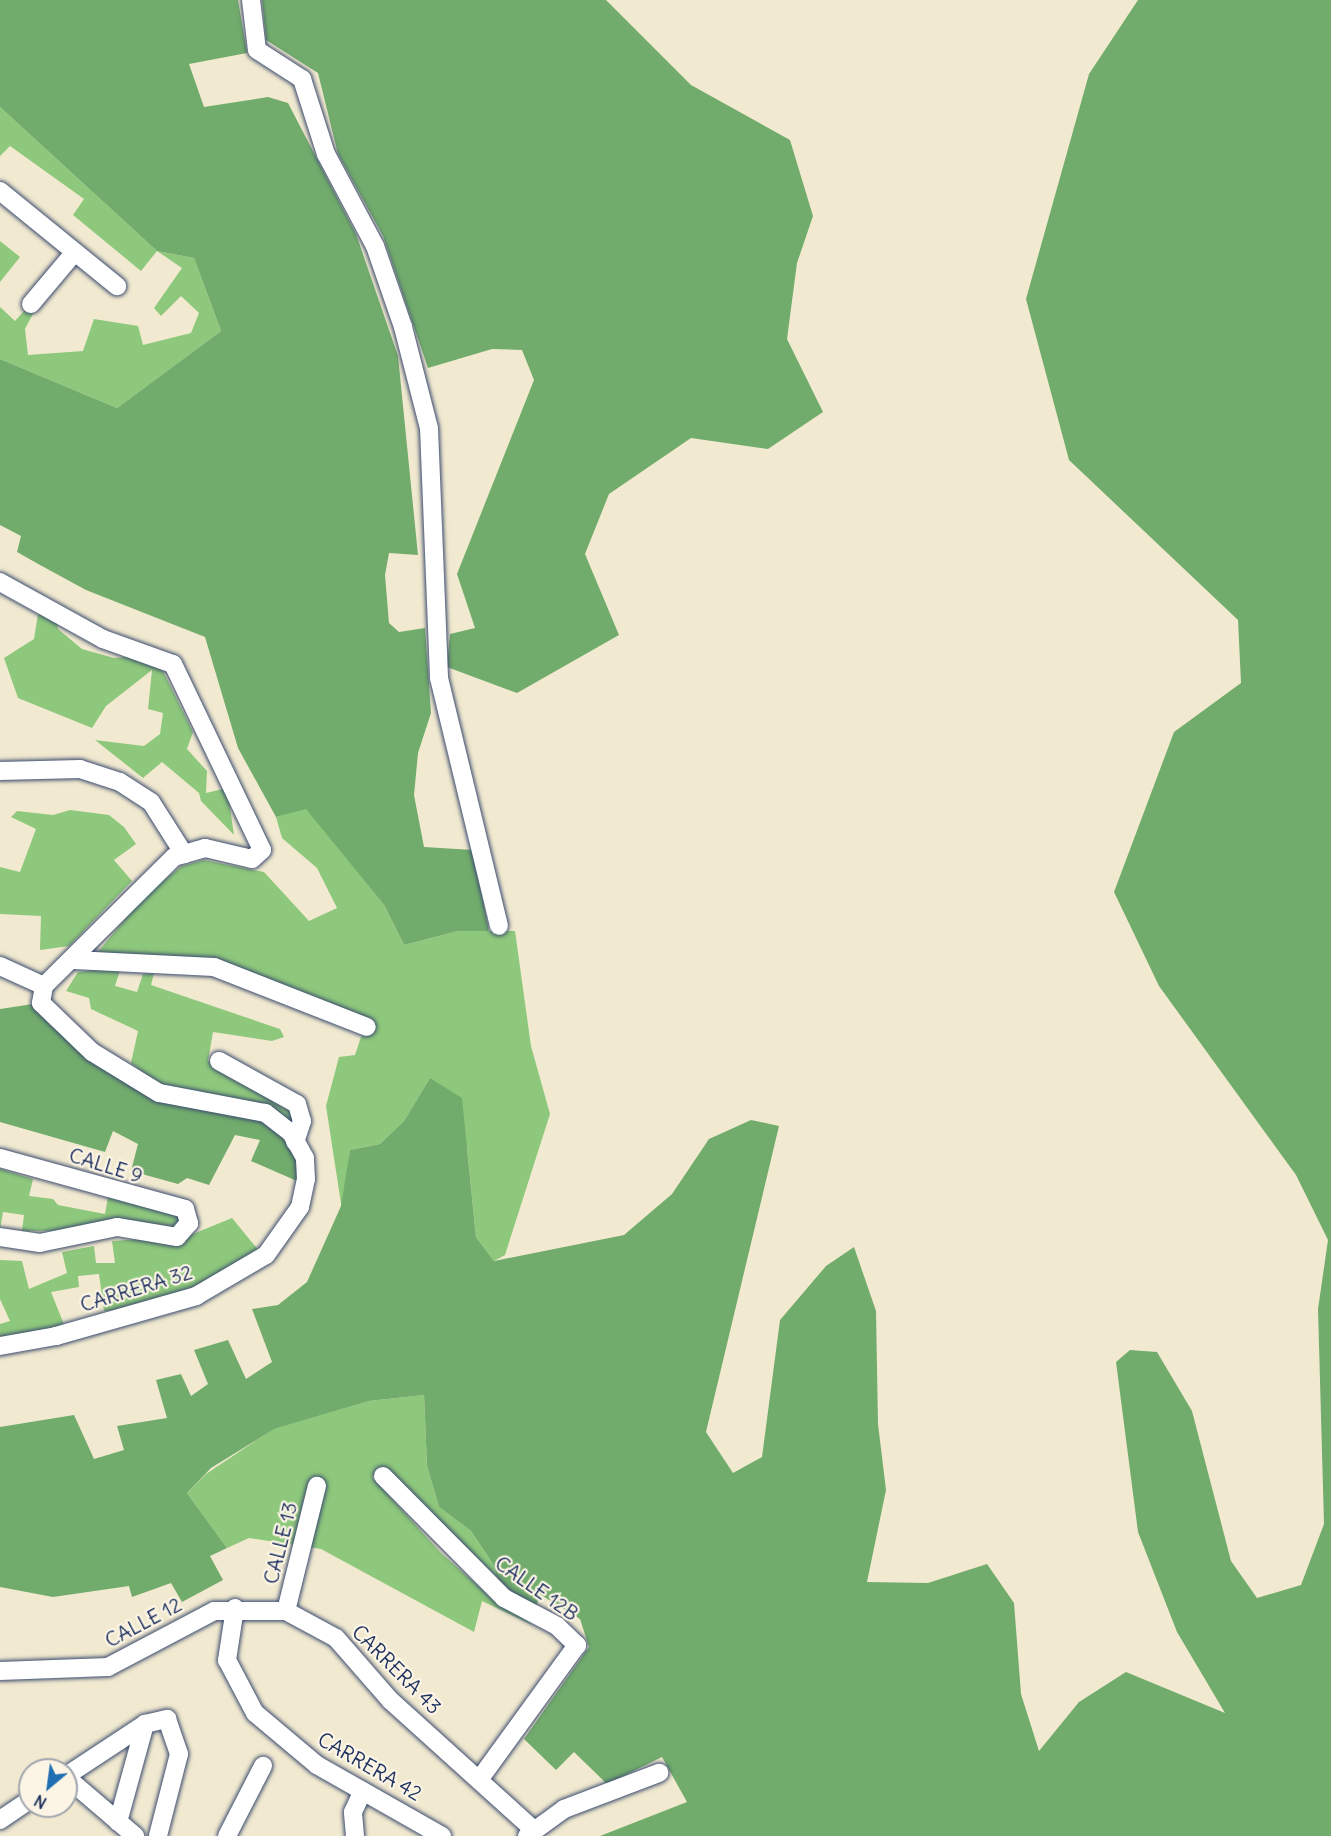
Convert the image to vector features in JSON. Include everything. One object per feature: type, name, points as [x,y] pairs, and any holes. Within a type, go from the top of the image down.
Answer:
[{"type":"street","points":[[252,0],[257,50],[302,80],[326,154],[375,246],[404,327],[429,428],[439,678],[499,926]]},
{"type":"street","points":[[0,191],[117,286]]},
{"type":"street","points":[[32,304],[74,253]]},
{"type":"street","points":[[0,582],[103,639],[173,664],[262,850],[252,859],[205,848],[184,854],[142,885],[74,960],[44,986],[0,966]]},
{"type":"street","points":[[0,771],[80,769],[120,782],[151,802],[184,854]]},
{"type":"street","points":[[74,960],[214,967],[367,1027]]},
{"type":"street","name":"CARRERA 32","points":[[0,1346],[56,1336],[196,1296],[266,1255],[300,1207],[305,1158],[295,1142],[265,1113],[159,1093],[93,1052],[41,1003],[44,986]]},
{"type":"street","points":[[219,1061],[297,1104],[302,1121],[295,1142]]},
{"type":"street","name":"CALLE 9","points":[[0,1158],[185,1209],[189,1222],[177,1237],[117,1227],[40,1244],[0,1237]]},
{"type":"street","name":"CALLE 12B","points":[[383,1476],[448,1548],[504,1598],[557,1626],[577,1645],[481,1778]]},
{"type":"street","name":"CALLE 13","points":[[286,1611],[317,1486]]},
{"type":"street","name":"CARRERA 43","points":[[235,1608],[286,1611],[336,1638],[390,1700],[481,1778],[530,1832]]},
{"type":"street","name":"CALLE 12","points":[[0,1671],[108,1666],[214,1611],[235,1608]]},
{"type":"street","name":"CARRERA 42","points":[[235,1608],[227,1660],[255,1713],[317,1765],[442,1836]]},
{"type":"street","points":[[78,1769],[145,1724],[167,1719],[178,1754],[158,1836]]},
{"type":"street","points":[[118,1822],[145,1724]]},
{"type":"street","points":[[227,1836],[263,1766]]},
{"type":"street","points":[[530,1832],[564,1809],[659,1773]]},
{"type":"street","points":[[78,1787],[135,1836]]},
{"type":"street","points":[[354,1836],[353,1812],[363,1791]]},
{"type":"street","points":[[0,1820],[18,1808]]},
{"type":"green space","points":[[0,0],[238,0],[247,53],[189,64],[204,107],[268,97],[288,103],[356,234],[398,356],[418,555],[389,553],[385,575],[389,623],[399,632],[425,628],[431,713],[418,753],[414,795],[424,847],[473,850],[489,931],[458,931],[404,945],[384,905],[306,809],[276,817],[238,748],[205,637],[86,590],[40,565],[17,552],[21,536],[0,525],[0,359],[117,408],[221,331],[194,258],[157,251],[0,107]]},
{"type":"green space","points":[[262,0],[606,0],[691,85],[790,140],[813,216],[797,263],[787,339],[823,412],[768,449],[691,438],[609,494],[585,554],[619,635],[517,693],[447,667],[450,634],[475,628],[457,574],[534,380],[522,350],[492,349],[428,368],[383,236],[338,154],[318,73],[266,40]]},
{"type":"green space","points":[[1138,0],[1331,0],[1331,1836],[600,1836],[687,1802],[662,1757],[607,1784],[574,1752],[556,1770],[524,1739],[589,1647],[580,1619],[541,1595],[536,1606],[500,1589],[493,1564],[471,1531],[439,1507],[427,1466],[424,1395],[369,1401],[274,1429],[211,1468],[187,1493],[227,1548],[210,1556],[223,1580],[182,1602],[171,1583],[132,1597],[129,1586],[53,1597],[0,1587],[0,1427],[74,1415],[94,1459],[124,1450],[117,1426],[167,1418],[156,1380],[181,1374],[191,1396],[208,1384],[194,1350],[228,1340],[246,1379],[272,1362],[252,1309],[278,1305],[307,1282],[341,1206],[350,1150],[380,1144],[404,1121],[430,1078],[462,1098],[476,1237],[494,1261],[624,1235],[672,1194],[709,1139],[751,1120],[779,1126],[706,1432],[733,1473],[762,1457],[780,1320],[826,1266],[854,1247],[876,1311],[878,1424],[886,1490],[867,1582],[928,1583],[987,1564],[1014,1603],[1021,1694],[1039,1751],[1079,1702],[1126,1672],[1225,1713],[1177,1632],[1138,1532],[1116,1362],[1130,1350],[1157,1352],[1192,1411],[1231,1561],[1257,1598],[1301,1585],[1324,1524],[1318,1309],[1328,1240],[1296,1175],[1159,986],[1114,892],[1174,732],[1241,683],[1238,620],[1069,460],[1026,299],[1089,74]]},
{"type":"green space","points":[[0,107],[157,251],[141,271],[73,215],[84,199],[10,146],[0,156]]},
{"type":"green space","points":[[0,241],[20,257],[0,282]]},
{"type":"green space","points":[[157,251],[194,258],[221,331],[117,408],[0,359],[0,307],[15,321],[24,311],[34,312],[25,329],[28,355],[83,351],[94,319],[138,326],[143,345],[191,333],[199,313],[181,296],[161,316],[154,308],[182,268]]},
{"type":"green space","points":[[38,614],[56,618],[58,629],[82,649],[114,658],[139,656],[163,671],[193,732],[187,749],[207,771],[206,793],[227,788],[234,835],[201,801],[199,793],[162,762],[143,778],[95,740],[144,746],[160,734],[163,713],[148,709],[152,670],[106,706],[92,728],[18,698],[4,658],[34,639]]},
{"type":"green space","points":[[306,808],[384,905],[404,945],[458,931],[515,931],[531,1046],[550,1114],[505,1255],[494,1261],[476,1237],[467,1147],[430,1078],[404,1121],[380,1144],[350,1150],[342,1210],[326,1106],[339,1057],[355,1055],[361,1037],[374,1028],[214,958],[93,958],[146,894],[182,866],[204,860],[264,872],[309,921],[337,908],[317,868],[282,838],[276,817]]},
{"type":"green space","points":[[70,810],[109,815],[124,827],[136,844],[114,860],[132,881],[69,946],[40,950],[41,916],[0,914],[0,867],[20,872],[36,829],[11,817],[17,811],[53,815]]},
{"type":"green space","points":[[121,967],[115,986],[137,992],[143,974],[154,973],[151,985],[280,1029],[284,1037],[272,1041],[213,1032],[208,1061],[253,1081],[298,1113],[291,1122],[163,1088],[131,1063],[138,1031],[91,1009],[89,998],[66,991],[78,972]]},
{"type":"green space","points":[[33,1004],[100,1066],[153,1099],[263,1121],[284,1136],[300,1163],[297,1181],[251,1161],[260,1140],[235,1135],[209,1185],[187,1178],[178,1184],[131,1171],[138,1144],[113,1131],[105,1152],[0,1122],[0,1009]]},
{"type":"green space","points":[[0,1169],[33,1179],[29,1196],[53,1199],[58,1205],[105,1214],[108,1197],[180,1212],[179,1230],[22,1231],[24,1215],[3,1212],[0,1230]]},
{"type":"green space","points":[[232,1218],[260,1252],[196,1291],[130,1310],[104,1311],[99,1274],[78,1276],[79,1287],[51,1292],[65,1327],[0,1342],[0,1324],[10,1321],[0,1299],[0,1260],[22,1261],[29,1289],[67,1273],[62,1252],[94,1246],[96,1263],[115,1263],[112,1241],[188,1236]]},
{"type":"green space","points":[[424,1395],[427,1466],[439,1507],[471,1531],[493,1564],[500,1589],[383,1468],[372,1477],[441,1553],[493,1599],[534,1626],[482,1601],[474,1632],[321,1549],[249,1538],[227,1548],[187,1493],[206,1474],[273,1429],[369,1401]]}]
